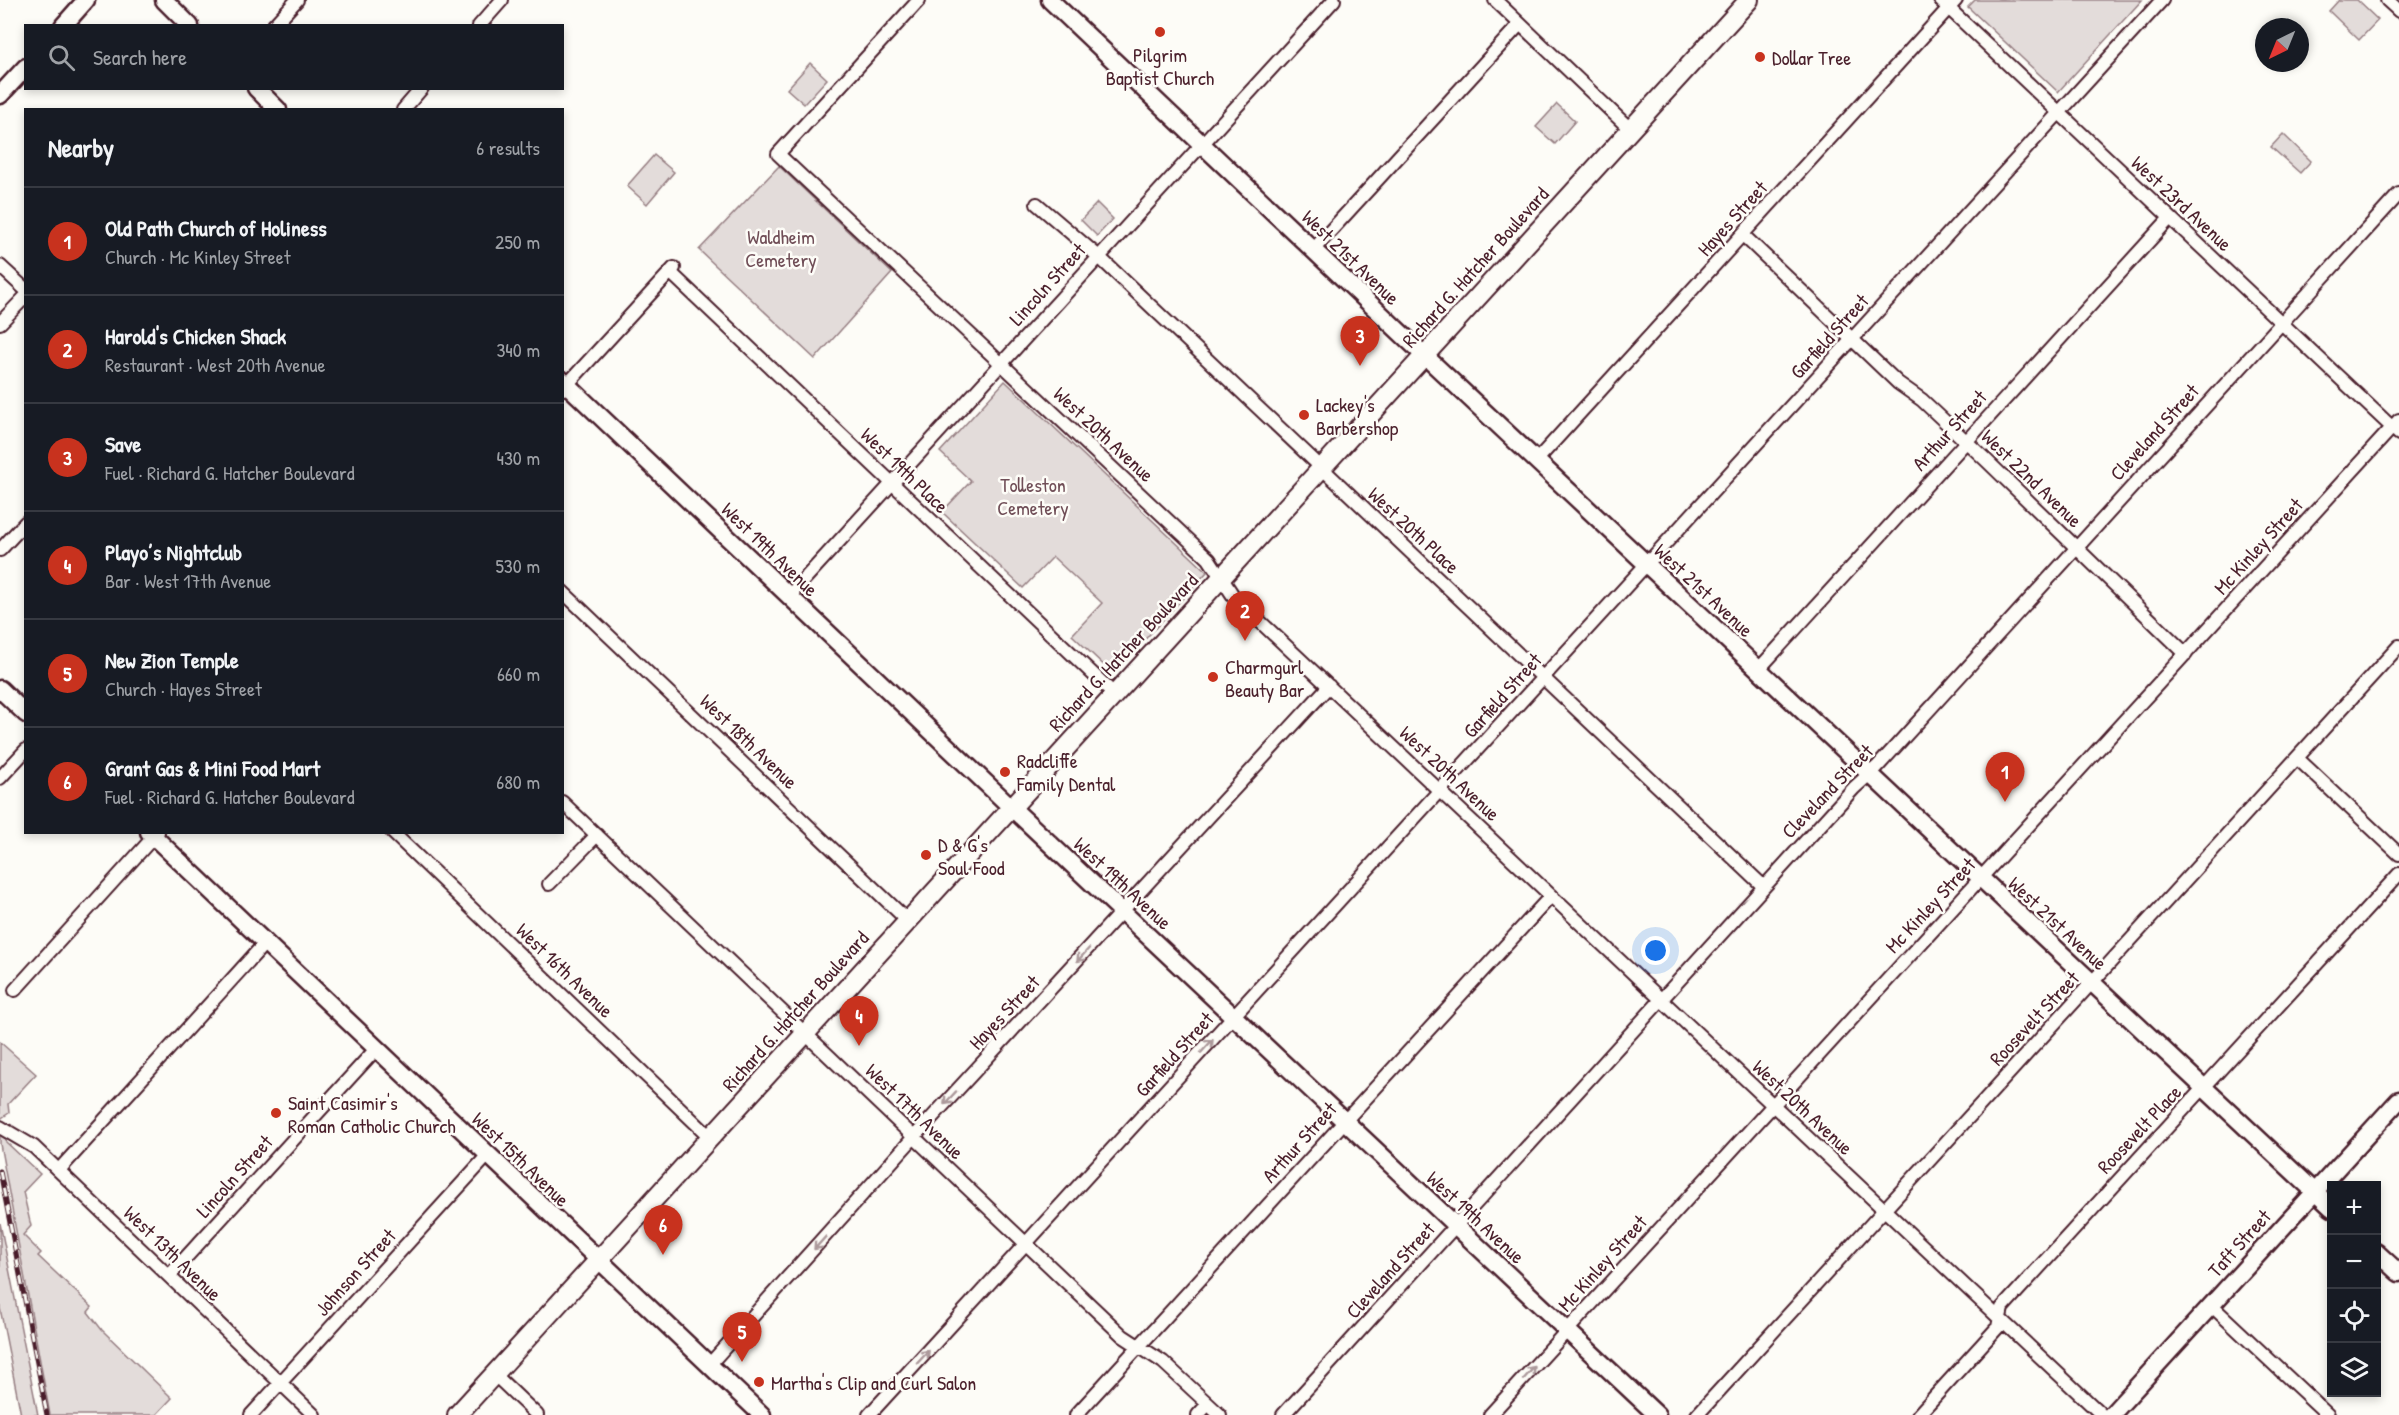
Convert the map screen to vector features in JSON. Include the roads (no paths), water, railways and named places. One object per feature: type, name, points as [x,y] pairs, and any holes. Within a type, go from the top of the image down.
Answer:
[{"type":"main road","name":"Richard G. Hatcher Boulevard","points":[[457,1415],[1749,0]]},
{"type":"street","points":[[65,24],[86,0]]},
{"type":"street","points":[[164,0],[188,24]]},
{"type":"street","points":[[275,24],[297,0]]},
{"type":"street","points":[[481,24],[502,0]]},
{"type":"street","name":"West 20th Avenue","points":[[919,0],[778,154],[1209,559],[1234,597],[2102,1415]]},
{"type":"street","name":"West 21st Avenue","points":[[1050,0],[1647,566],[2327,1204]]},
{"type":"street","name":"Lincoln Street","points":[[789,596],[1335,0]]},
{"type":"street","points":[[1495,0],[1631,129]]},
{"type":"street","name":"Garfield Street","points":[[869,1415],[2162,0]]},
{"type":"street","points":[[2387,0],[2399,11]]},
{"type":"street","name":"West 23rd Avenue","points":[[1948,3],[2059,113],[2280,323],[2397,427]]},
{"type":"street","name":"Hayes Street","points":[[1536,461],[1743,235],[1948,3]]},
{"type":"street","points":[[1313,250],[1520,24]]},
{"type":"street","points":[[0,95],[24,69]]},
{"type":"street","points":[[258,90],[276,108]]},
{"type":"street","points":[[405,108],[420,90]]},
{"type":"street","name":"Cleveland Street","points":[[1283,1415],[1662,1000],[1763,886],[1869,774],[2399,194]]},
{"type":"street","name":"West 20th Place","points":[[1037,204],[1099,257],[1321,470],[1763,886]]},
{"type":"street","name":"Arthur Street","points":[[1758,670],[2170,218]]},
{"type":"street","name":"West 22nd Avenue","points":[[1743,235],[1898,383],[1922,400],[1987,460],[2186,654]]},
{"type":"street","points":[[0,266],[24,288]]},
{"type":"street","name":"West 19th Place","points":[[564,385],[672,270],[892,484],[1115,694]]},
{"type":"street","points":[[0,323],[24,298]]},
{"type":"street","name":"West 19th Avenue","points":[[564,385],[1657,1415]]},
{"type":"street","name":"Mc Kinley Street","points":[[1490,1415],[2186,654],[2397,427]]},
{"type":"street","points":[[0,550],[24,524]]},
{"type":"street","name":"West 18th Avenue","points":[[564,593],[908,921]]},
{"type":"street","name":"Roosevelt Street","points":[[1697,1415],[2399,646]]},
{"type":"street","name":"Hayes Street","points":[[709,1365],[914,1137],[1329,686]]},
{"type":"street","points":[[0,689],[24,712]]},
{"type":"street","points":[[0,778],[24,752]]},
{"type":"street","points":[[2297,758],[2399,854]]},
{"type":"street","name":"West 17th Avenue","points":[[564,804],[1123,1336],[1163,1362],[1220,1415]]},
{"type":"street","points":[[15,990],[153,834]]},
{"type":"street","name":"West 15th Avenue","points":[[153,834],[597,1261],[762,1415]]},
{"type":"street","name":"West 16th Avenue","points":[[394,834],[710,1137]]},
{"type":"street","points":[[549,884],[597,835]]},
{"type":"street","name":"Roosevelt Place","points":[[1918,1415],[1998,1327],[2002,1308],[2399,874]]},
{"type":"street","name":"Arthur Street","points":[[1076,1415],[1551,896]]},
{"type":"street","points":[[59,1170],[265,943]]},
{"type":"street","name":"Lincoln Street","points":[[169,1276],[376,1049]]},
{"type":"street","name":"Taft Street","points":[[2111,1415],[2399,1100]]},
{"type":"street","name":"West 13th Avenue","points":[[0,1127],[28,1142],[59,1170],[314,1415]]},
{"type":"street","name":"Johnson Street","points":[[251,1415],[488,1155]]},
{"type":"street","points":[[2381,1256],[2399,1273]]},
{"type":"street","points":[[2211,1305],[2328,1415]]},
{"type":"street","points":[[494,1374],[537,1415]]},
{"type":"street","points":[[1198,1415],[1208,1404]]},
{"type":"railway","points":[[0,1171],[47,1415]]},
{"type":"place","name":"Pilgrim Baptist Church","points":[[1160,32]]},
{"type":"place","name":"Dollar Tree","points":[[1760,57]]},
{"type":"place","name":"Save","points":[[1360,366]]},
{"type":"place","name":"Lackey's Barbershop","points":[[1304,415]]},
{"type":"place","name":"Harold's Chicken Shack","points":[[1245,641]]},
{"type":"place","name":"Charmgurl Beauty Bar","points":[[1213,677]]},
{"type":"place","name":"Radcliffe Family Dental","points":[[1005,772]]},
{"type":"place","name":"Old Path Church of Holiness","points":[[2005,802]]},
{"type":"place","name":"D & G's Soul Food","points":[[926,855]]},
{"type":"place","name":"Playo’s Nightclub","points":[[859,1046]]},
{"type":"place","name":"Saint Casimir's Roman Catholic Church","points":[[276,1113]]},
{"type":"place","name":"Grant Gas & Mini Food Mart","points":[[663,1255]]},
{"type":"place","name":"New Zion Temple","points":[[742,1362]]},
{"type":"place","name":"Martha's Clip and Curl Salon","points":[[759,1382]]},
{"type":"park label","name":"Waldheim Cemetery","points":[[781,248]]},
{"type":"park label","name":"Tolleston Cemetery","points":[[1033,496]]}]
